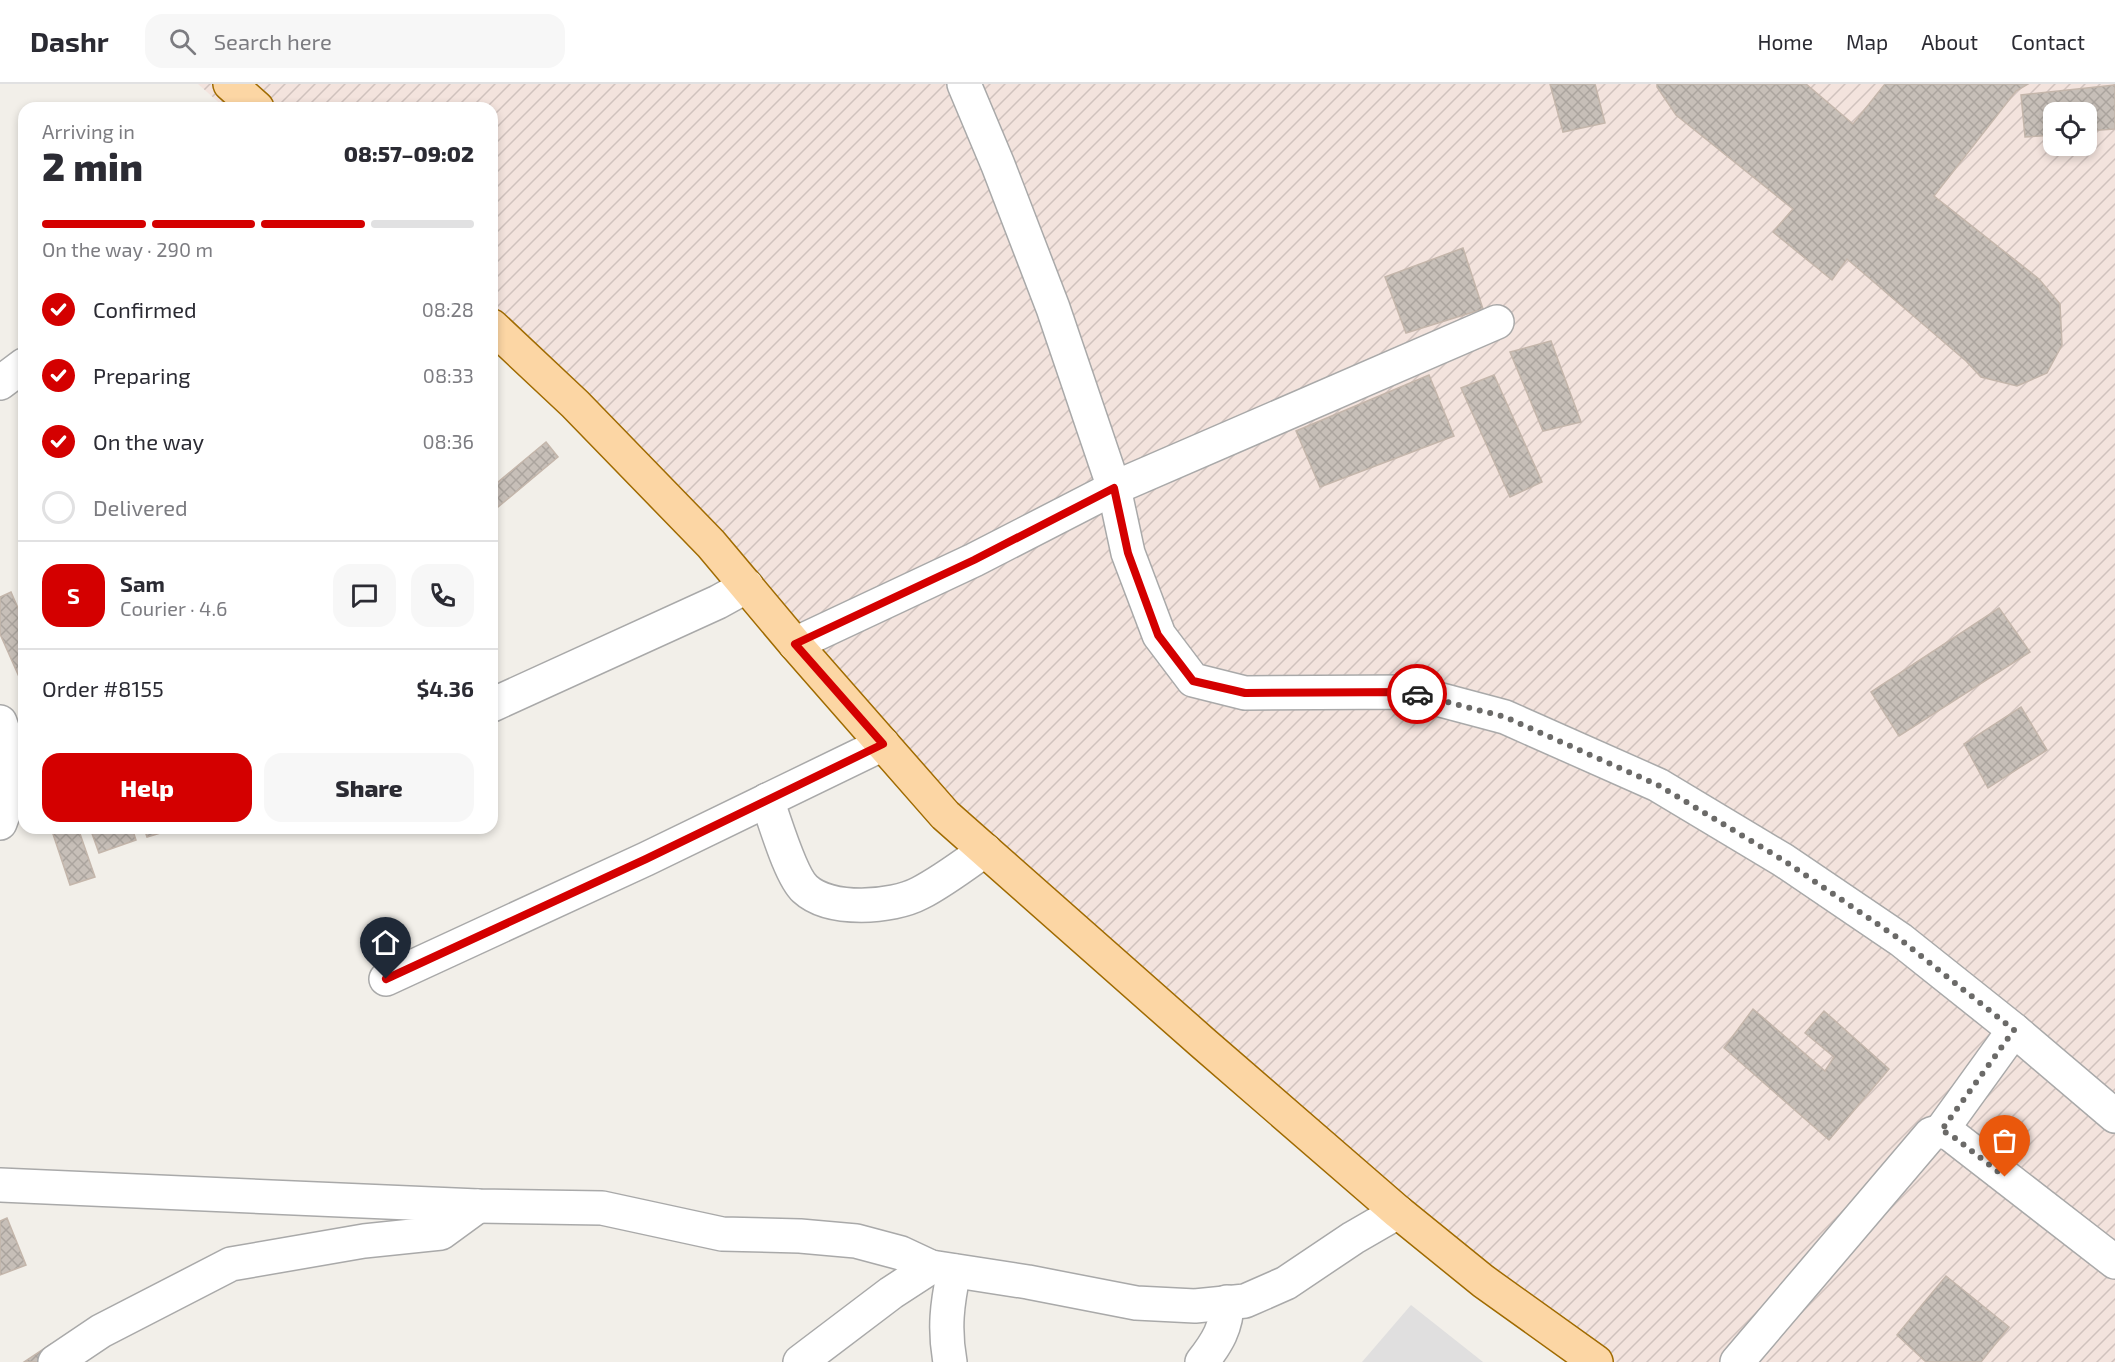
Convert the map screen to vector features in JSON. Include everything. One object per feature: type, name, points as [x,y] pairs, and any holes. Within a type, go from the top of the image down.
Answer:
[{"type":"main road","points":[[230,84],[250,102]]},
{"type":"main road","points":[[498,332],[575,404],[711,544],[945,815],[1398,1212],[1483,1281],[1596,1362]]},
{"type":"street","points":[[964,84],[1053,308],[1114,488],[1128,553],[1158,635],[1193,681],[1245,693],[1411,692],[1505,717],[1658,785],[1783,860],[1901,940],[2014,1030],[2115,1116]]},
{"type":"street","points":[[795,644],[974,560],[1114,488],[1497,322]]},
{"type":"street","points":[[0,383],[18,370]]},
{"type":"street","points":[[498,702],[718,602],[747,586]]},
{"type":"street","points":[[0,722],[13,776],[9,798],[0,824]]},
{"type":"street","points":[[386,979],[635,864],[883,744]]},
{"type":"street","points":[[767,800],[795,875],[804,888],[830,902],[846,905],[890,903],[918,895],[986,850]]},
{"type":"street","points":[[1941,1131],[2014,1030]]},
{"type":"street","points":[[1737,1362],[1931,1134],[1941,1131],[1950,1134],[2115,1262]]},
{"type":"street","points":[[0,1185],[477,1206],[602,1208],[722,1234],[800,1236],[856,1241],[901,1253],[942,1269],[1136,1303],[1195,1306],[1245,1300],[1286,1283],[1353,1238],[1398,1212]]},
{"type":"street","points":[[56,1362],[100,1331],[231,1264],[364,1241],[441,1233],[477,1206]]},
{"type":"street","points":[[800,1362],[891,1293],[942,1269]]},
{"type":"street","points":[[942,1269],[946,1340],[950,1362]]},
{"type":"street","points":[[1202,1362],[1216,1344],[1224,1326],[1227,1302]]},
{"type":"shaded area","points":[[198,84],[2115,84],[2115,1362],[1596,1362],[945,815],[747,586],[498,353],[498,102],[218,102]]},
{"type":"shaded area","points":[[1411,1305],[1483,1362],[1362,1362]]},
{"type":"building","points":[[1550,84],[1595,84],[1605,123],[1563,132]]},
{"type":"building","points":[[1657,84],[1806,84],[1853,124],[1885,84],[2028,84],[2016,91],[1934,196],[2039,279],[2060,304],[2062,345],[2047,373],[2017,386],[1981,377],[1966,361],[1847,259],[1832,280],[1773,232],[1793,209],[1676,115]]},
{"type":"building","points":[[2115,85],[2115,129],[2097,130],[2097,102],[2043,102],[2043,136],[2025,137],[2021,95]]},
{"type":"building","points":[[1463,248],[1483,309],[1406,333],[1385,277]]},
{"type":"building","points":[[1551,341],[1581,422],[1543,431],[1510,352]]},
{"type":"building","points":[[1429,375],[1454,436],[1320,487],[1296,431]]},
{"type":"building","points":[[1494,375],[1542,482],[1510,497],[1461,388]]},
{"type":"building","points":[[546,442],[558,457],[498,507],[498,482]]},
{"type":"building","points":[[11,592],[18,608],[18,674],[0,634],[0,597]]},
{"type":"building","points":[[1999,608],[2030,652],[1899,736],[1871,692]]},
{"type":"building","points":[[2021,707],[2047,750],[1988,788],[1964,744]]},
{"type":"building","points":[[53,834],[80,834],[95,877],[70,885]]},
{"type":"building","points":[[92,834],[134,834],[136,840],[99,853]]},
{"type":"building","points":[[1753,1009],[1825,1071],[1834,1057],[1805,1033],[1824,1011],[1889,1069],[1829,1140],[1724,1048]]},
{"type":"building","points":[[7,1218],[26,1265],[0,1275],[0,1221]]},
{"type":"building","points":[[1946,1276],[2009,1327],[1981,1362],[1926,1362],[1897,1335]]},
{"type":"building","points":[[51,1344],[58,1354],[46,1362],[24,1362]]},
{"type":"way so far","points":[[1417,694],[1505,717],[1658,785],[1783,860],[1901,940],[2014,1030],[1941,1131],[1950,1134],[2005,1177]]},
{"type":"route","points":[[386,979],[646,859],[883,744],[795,644],[974,560],[1114,488],[1128,553],[1158,635],[1193,681],[1245,693],[1330,691],[1417,694]]}]
